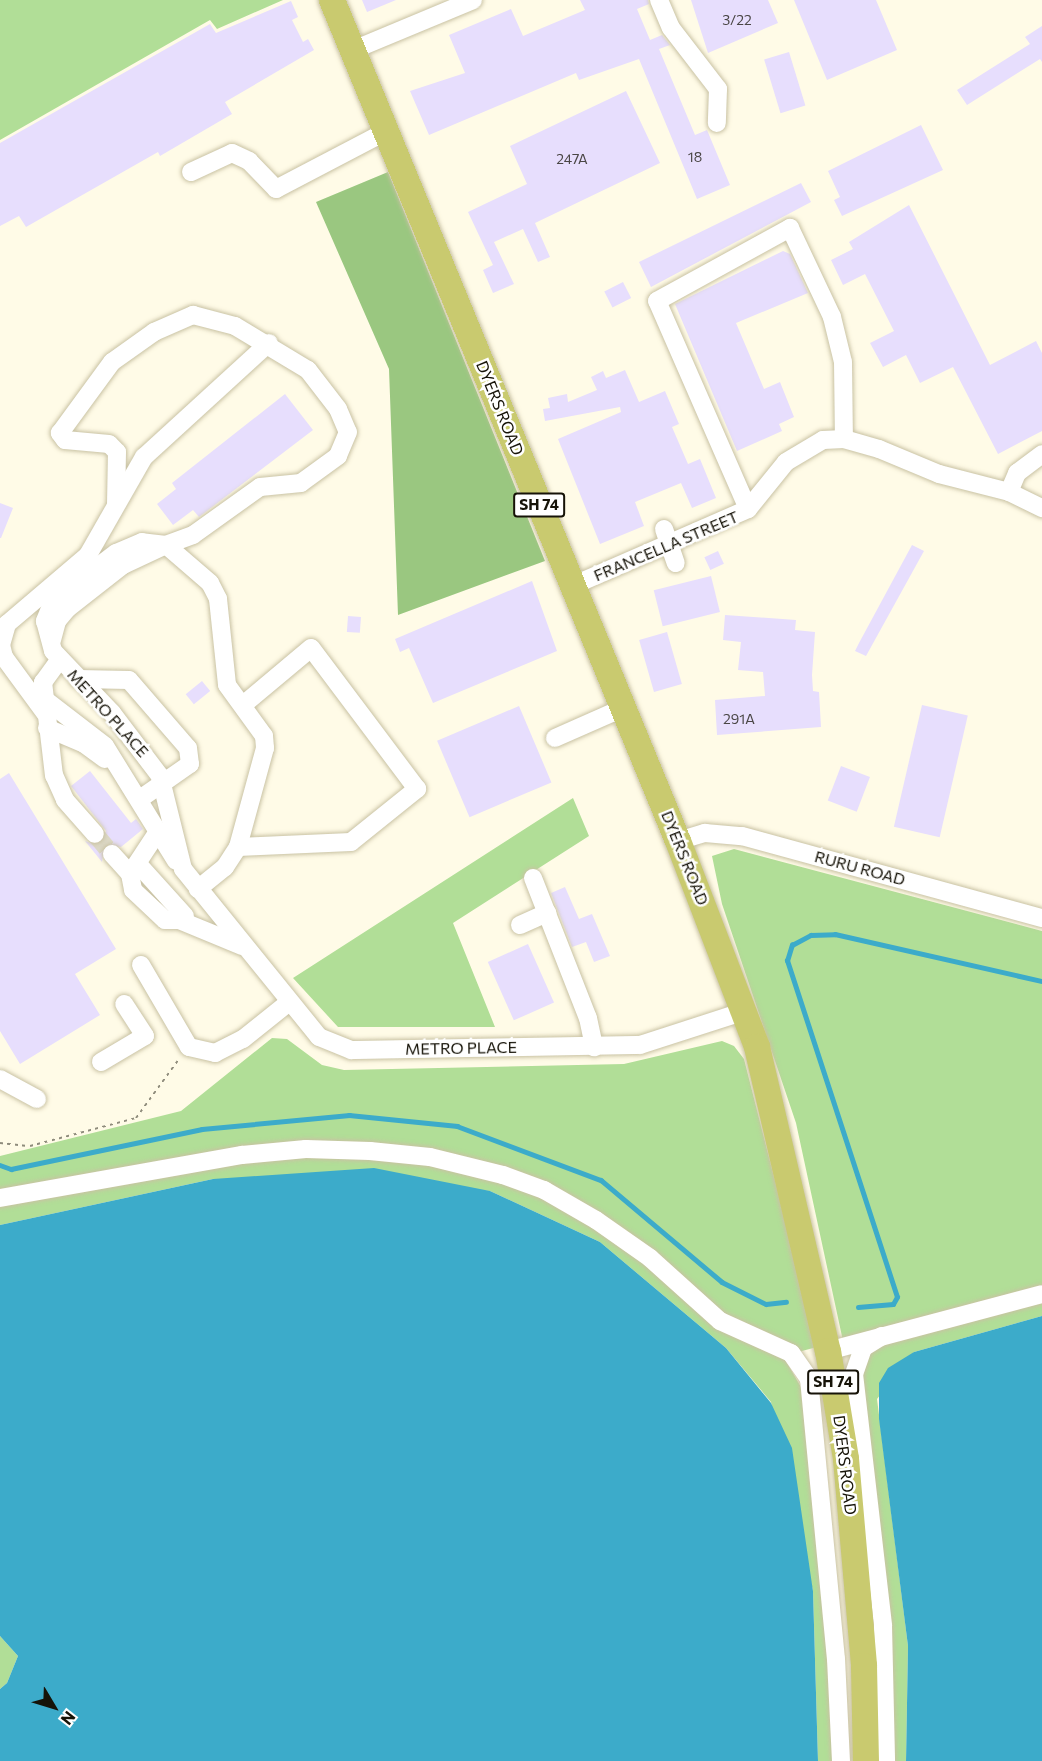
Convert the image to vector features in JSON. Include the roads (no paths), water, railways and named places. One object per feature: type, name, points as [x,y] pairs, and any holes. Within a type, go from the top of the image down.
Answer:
[{"type":"highway","name":"DYERS ROAD","points":[[332,0],[678,841],[745,1011],[788,1162],[828,1352],[855,1554],[866,1761]]},
{"type":"street","points":[[353,50],[473,0]]},
{"type":"street","points":[[659,0],[671,28],[718,89],[717,123]]},
{"type":"street","points":[[191,172],[232,153],[249,161],[276,189],[387,131]]},
{"type":"street","points":[[748,510],[657,301],[790,228],[827,300],[838,340],[843,362],[844,439],[939,474],[1009,492],[1042,508]]},
{"type":"street","name":"METRO PLACE","points":[[116,504],[117,453],[109,444],[65,440],[60,433],[103,370],[154,332],[193,315],[215,318],[269,343],[308,369],[338,409],[348,432],[338,456],[301,483],[260,487],[194,535],[166,545],[142,542],[129,546],[53,601],[45,621],[57,655],[112,713],[164,783],[183,869],[288,1003],[319,1037],[351,1050],[594,1047],[660,1040],[745,1011]]},
{"type":"street","points":[[120,772],[45,713],[9,669],[1,645],[3,634],[15,615],[88,555],[144,457],[269,343]]},
{"type":"street","name":"FRANCELLA STREET","points":[[572,586],[667,537],[748,510],[803,448],[844,439]]},
{"type":"street","points":[[1009,492],[1017,473],[1042,454]]},
{"type":"street","points":[[667,537],[676,563]]},
{"type":"street","points":[[166,545],[210,583],[218,599],[222,668],[227,685],[256,720],[265,748],[238,847],[225,867],[182,918]]},
{"type":"street","points":[[238,847],[351,842],[417,789],[312,648],[243,705]]},
{"type":"street","points":[[57,655],[43,682],[54,775],[65,800],[95,834]]},
{"type":"street","points":[[78,679],[129,680],[144,693],[191,756],[190,764],[140,800]]},
{"type":"street","points":[[555,738],[622,708]]},
{"type":"street","points":[[45,713],[99,739],[140,800],[157,833],[183,869]]},
{"type":"street","name":"RURU ROAD","points":[[678,841],[705,832],[742,836],[1042,918]]},
{"type":"street","points":[[157,833],[134,869],[133,890],[165,920],[182,918],[246,948]]},
{"type":"street","points":[[112,854],[134,869]]},
{"type":"street","points":[[533,878],[588,1018],[594,1047]]},
{"type":"street","points":[[520,925],[547,913]]},
{"type":"street","points":[[141,965],[189,1047],[215,1053],[243,1039],[288,1003]]},
{"type":"street","points":[[124,1004],[145,1036]]},
{"type":"street","points":[[101,1062],[172,1018]]},
{"type":"street","points":[[0,1079],[37,1099]]},
{"type":"street","points":[[0,1198],[242,1155],[306,1149],[370,1151],[430,1157],[503,1175],[544,1190],[596,1220],[650,1258],[720,1321],[791,1353],[809,1378],[836,1659],[841,1761]]},
{"type":"street","points":[[828,1352],[1042,1294]]},
{"type":"street","points":[[882,1336],[863,1348],[854,1374],[883,1626],[886,1761]]},
{"type":"water","points":[[374,1168],[490,1191],[600,1242],[726,1348],[771,1403],[792,1448],[813,1591],[818,1761],[0,1761],[0,1689],[7,1683],[18,1656],[0,1636],[0,1225],[213,1179]]},
{"type":"water","points":[[1042,1316],[1042,1761],[906,1761],[908,1646],[879,1419],[879,1383],[888,1368],[914,1352]]},
{"type":"waterway","points":[[858,1307],[893,1304],[897,1297],[787,961],[792,945],[811,935],[835,934],[1042,981]]},
{"type":"waterway","points":[[0,1165],[11,1169],[202,1129],[349,1115],[457,1126],[601,1180],[722,1282],[766,1304],[786,1302]]},
{"type":"tunnel","points":[[95,834],[112,854]]}]
